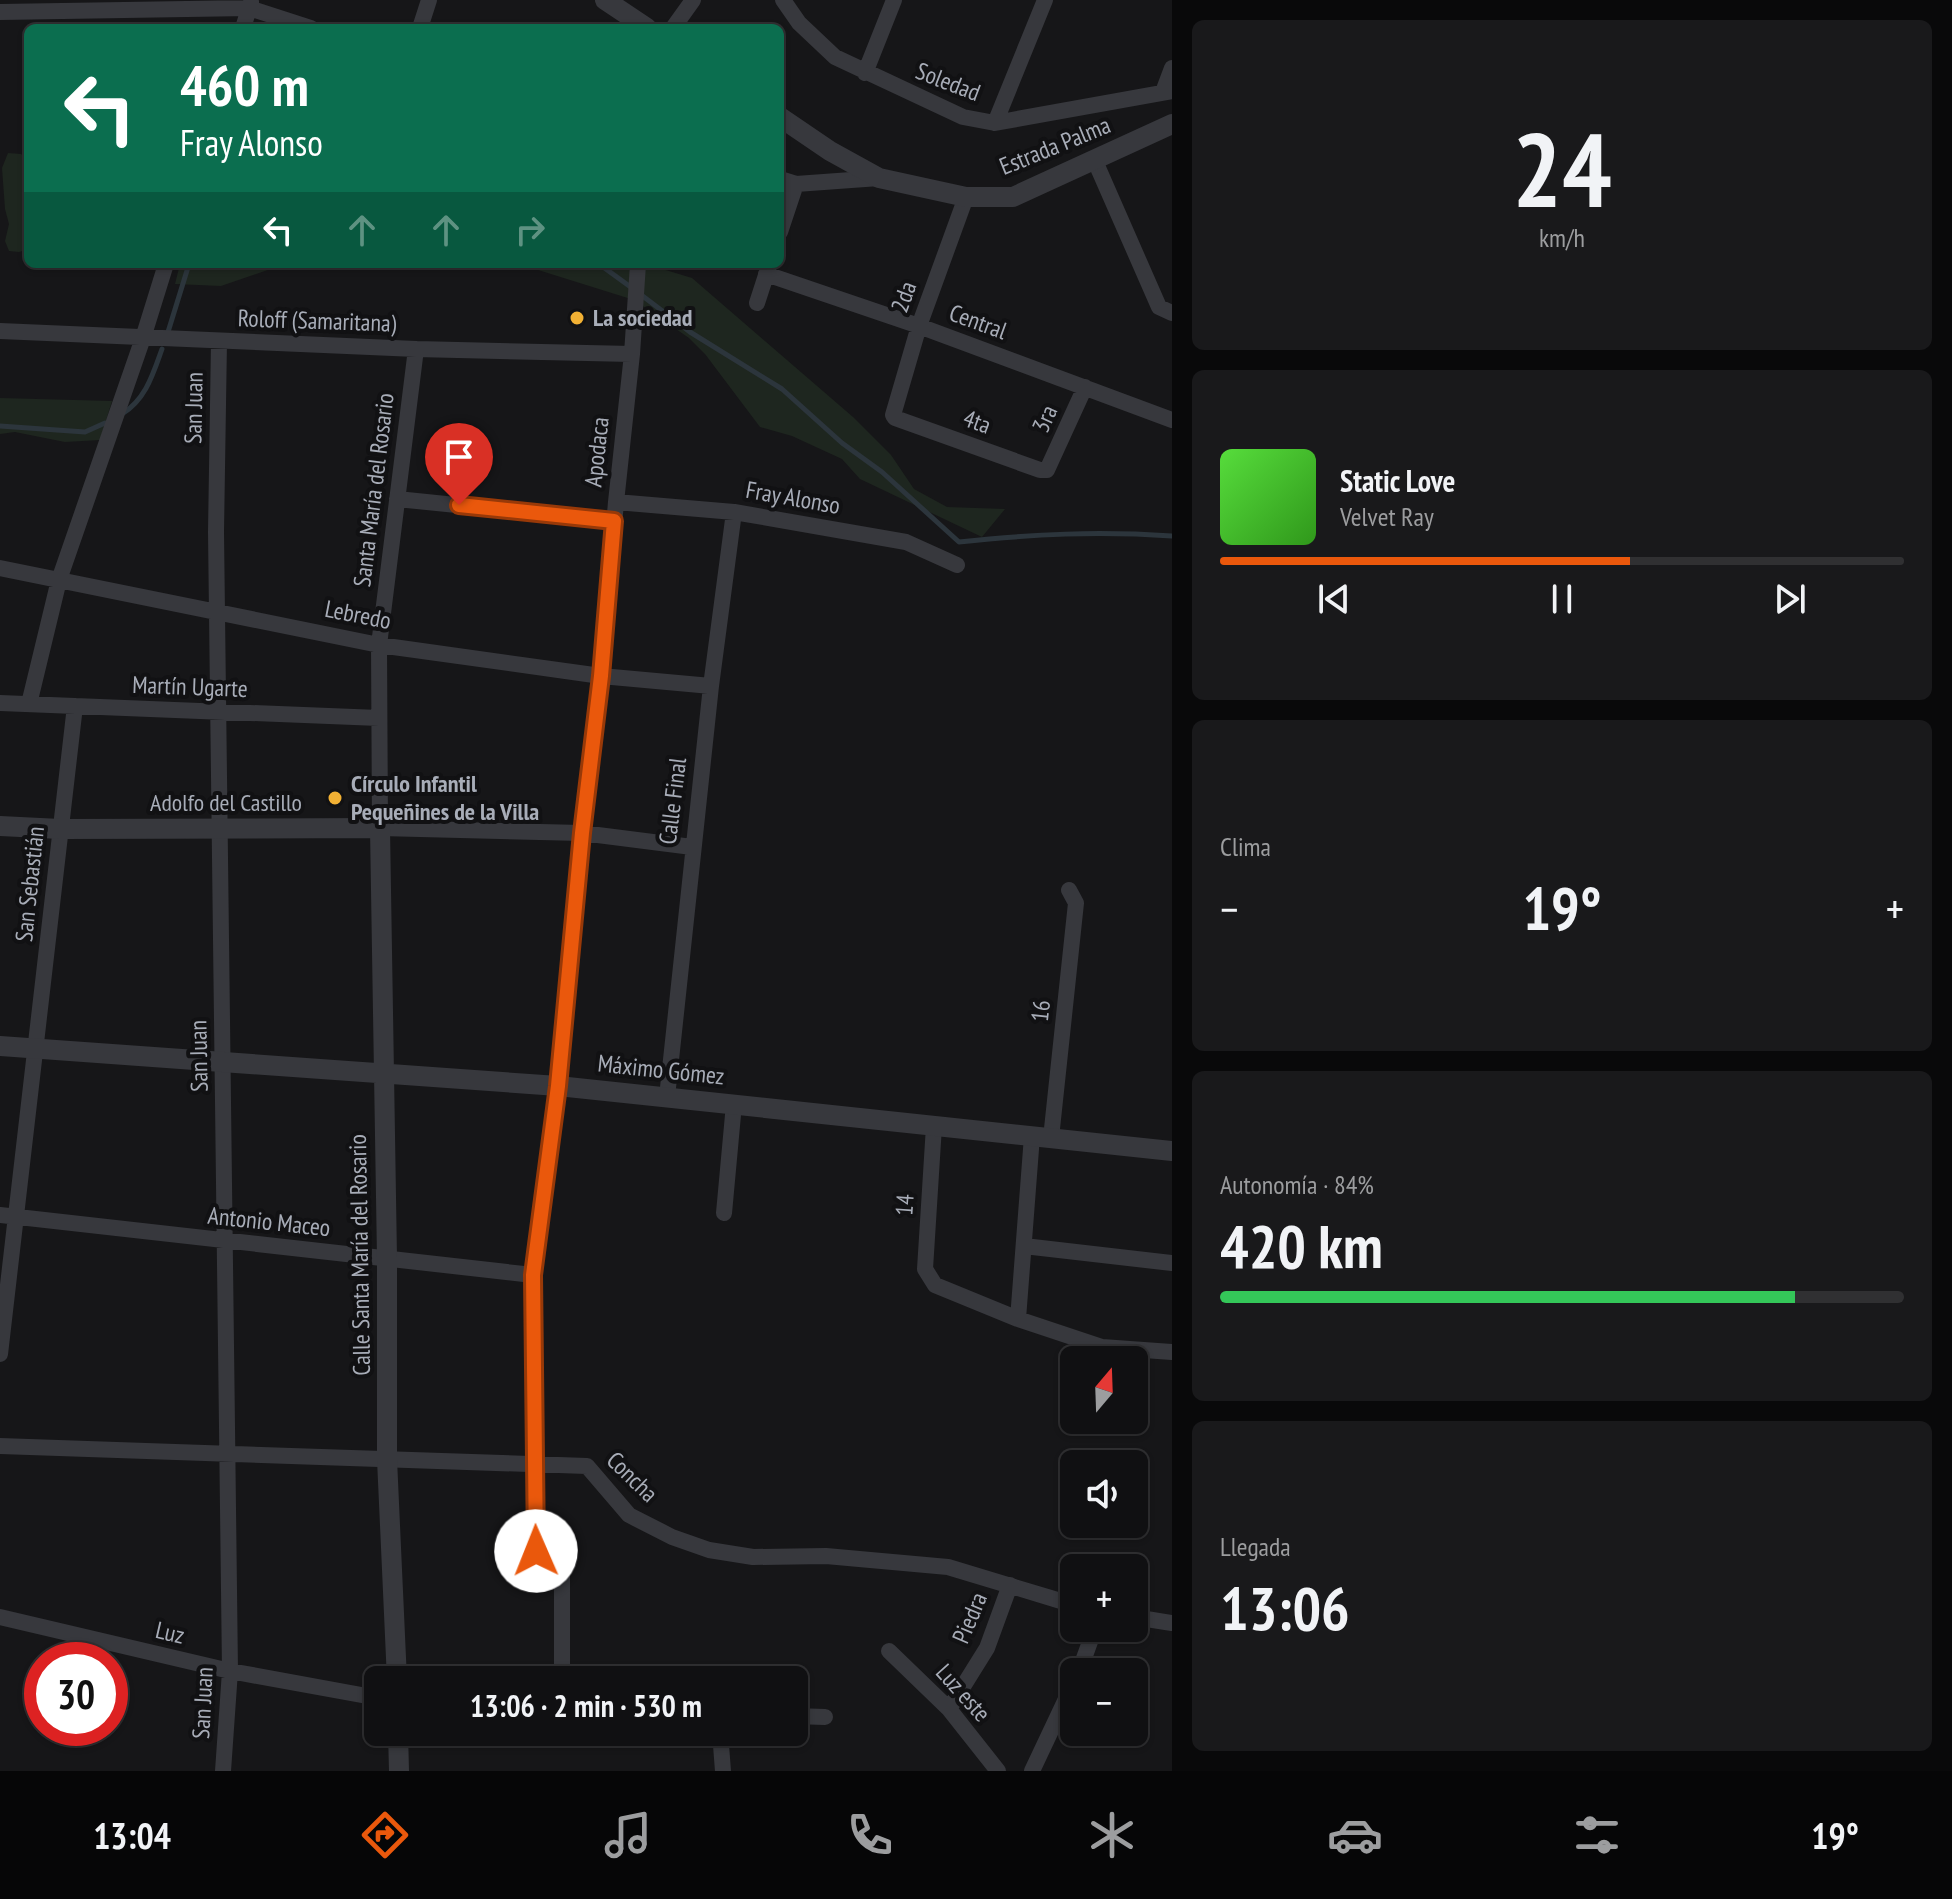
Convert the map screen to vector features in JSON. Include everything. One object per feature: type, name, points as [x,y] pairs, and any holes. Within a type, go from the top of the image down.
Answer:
[{"type":"street","points":[[421,24],[429,0]]},
{"type":"street","points":[[605,0],[641,24]]},
{"type":"street","points":[[676,24],[693,0]]},
{"type":"street","name":"Soledad","points":[[783,0],[799,23],[835,57],[963,117],[995,123],[1168,92]]},
{"type":"street","points":[[865,73],[894,0]]},
{"type":"street","points":[[995,123],[1045,0]]},
{"type":"street","points":[[0,12],[250,4],[301,24]]},
{"type":"street","points":[[244,24],[250,4]]},
{"type":"street","points":[[1168,92],[1172,68]]},
{"type":"street","name":"Estrada Palma","points":[[784,120],[830,151],[879,178],[966,197],[1013,197],[1172,124]]},
{"type":"street","points":[[1095,161],[1159,307],[1172,313]]},
{"type":"street","points":[[784,207],[788,182],[879,178]]},
{"type":"street","name":"2da","points":[[893,415],[919,326],[966,197]]},
{"type":"street","points":[[29,704],[59,580],[165,268]]},
{"type":"street","name":"Apodaca","points":[[562,1666],[562,1563],[536,1551],[533,1275],[558,1086],[582,833],[601,676],[638,268]]},
{"type":"street","points":[[757,303],[768,269]]},
{"type":"street","name":"Central","points":[[768,269],[1172,420]]},
{"type":"street","name":"Roloff (Samaritana)","points":[[0,331],[416,349],[632,354]]},
{"type":"street","name":"San Juan","points":[[219,341],[216,532],[230,1671],[223,1771]]},
{"type":"street","name":"Santa María del Rosario","points":[[380,828],[379,645],[416,349]]},
{"type":"street","name":"3ra","points":[[1047,470],[1085,387]]},
{"type":"street","name":"4ta","points":[[893,415],[1011,460],[1047,470]]},
{"type":"street","points":[[397,499],[614,521]]},
{"type":"street","name":"Fray Alonso","points":[[616,502],[734,512],[906,542],[957,565]]},
{"type":"street","name":"Calle Final","points":[[667,1097],[692,847],[734,512]]},
{"type":"street","name":"Lebredo","points":[[0,568],[379,645],[601,676],[711,686]]},
{"type":"street","name":"Martín Ugarte","points":[[0,703],[379,718]]},
{"type":"street","name":"San Sebastián","points":[[0,1354],[8,1216],[36,1048],[75,706]]},
{"type":"street","name":"Adolfo del Castillo","points":[[0,826],[220,830],[380,828],[582,833],[692,847]]},
{"type":"street","name":"Calle Santa María del Rosario","points":[[380,828],[387,1459],[396,1666]]},
{"type":"street","name":"16","points":[[1018,1319],[1024,1246],[1076,903],[1069,890]]},
{"type":"street","name":"Máximo Gómez","points":[[0,1046],[558,1086],[1172,1151]]},
{"type":"street","points":[[724,1213],[734,1104]]},
{"type":"street","name":"14","points":[[934,1126],[925,1269],[935,1285],[1018,1319]]},
{"type":"street","name":"Antonio Maceo","points":[[8,1216],[533,1275]]},
{"type":"street","points":[[1024,1246],[1172,1263]]},
{"type":"street","points":[[1018,1319],[1102,1347],[1172,1352]]},
{"type":"street","name":"Concha","points":[[0,1446],[589,1467],[629,1515],[672,1537],[709,1550],[753,1557],[826,1556],[948,1567],[1060,1601]]},
{"type":"street","name":"Piedra","points":[[949,1709],[987,1648],[1010,1585]]},
{"type":"street","name":"Luz","points":[[0,1617],[230,1671],[364,1695]]},
{"type":"street","points":[[1148,1619],[1172,1623]]},
{"type":"street","name":"Luz este","points":[[889,1651],[949,1709],[998,1771]]},
{"type":"street","points":[[1032,1771],[1060,1712]]},
{"type":"street","points":[[808,1716],[825,1717]]},
{"type":"street","points":[[398,1746],[399,1771]]},
{"type":"street","points":[[721,1746],[723,1771]]},
{"type":"shaded area","points":[[8,153],[24,157],[24,250],[19,252],[9,251],[5,241],[9,224],[2,168]]},
{"type":"shaded area","points":[[179,268],[273,268],[221,286],[175,284]]},
{"type":"shaded area","points":[[532,268],[659,268],[692,278],[853,417],[891,455],[914,489],[947,507],[1005,509],[982,537],[860,479],[842,459],[792,436],[760,427],[705,354],[689,338],[634,300]]},
{"type":"shaded area","points":[[0,398],[112,401],[100,440],[65,442],[15,432],[0,434]]},
{"type":"waterway","points":[[168,332],[188,268]]},
{"type":"waterway","points":[[604,268],[632,288]]},
{"type":"waterway","points":[[640,294],[690,332],[782,389],[842,443],[882,472],[959,542],[1066,534],[1172,536]]},
{"type":"waterway","points":[[122,414],[143,393],[162,349]]},
{"type":"waterway","points":[[0,426],[85,432],[105,423]]},
{"type":"place","name":"La sociedad","points":[[577,318]]},
{"type":"place","name":"Círculo Infantil Pequeñines de la Villa","points":[[335,798]]},
{"type":"route","points":[[459,505],[614,521],[558,1086],[533,1275],[536,1551]]}]
